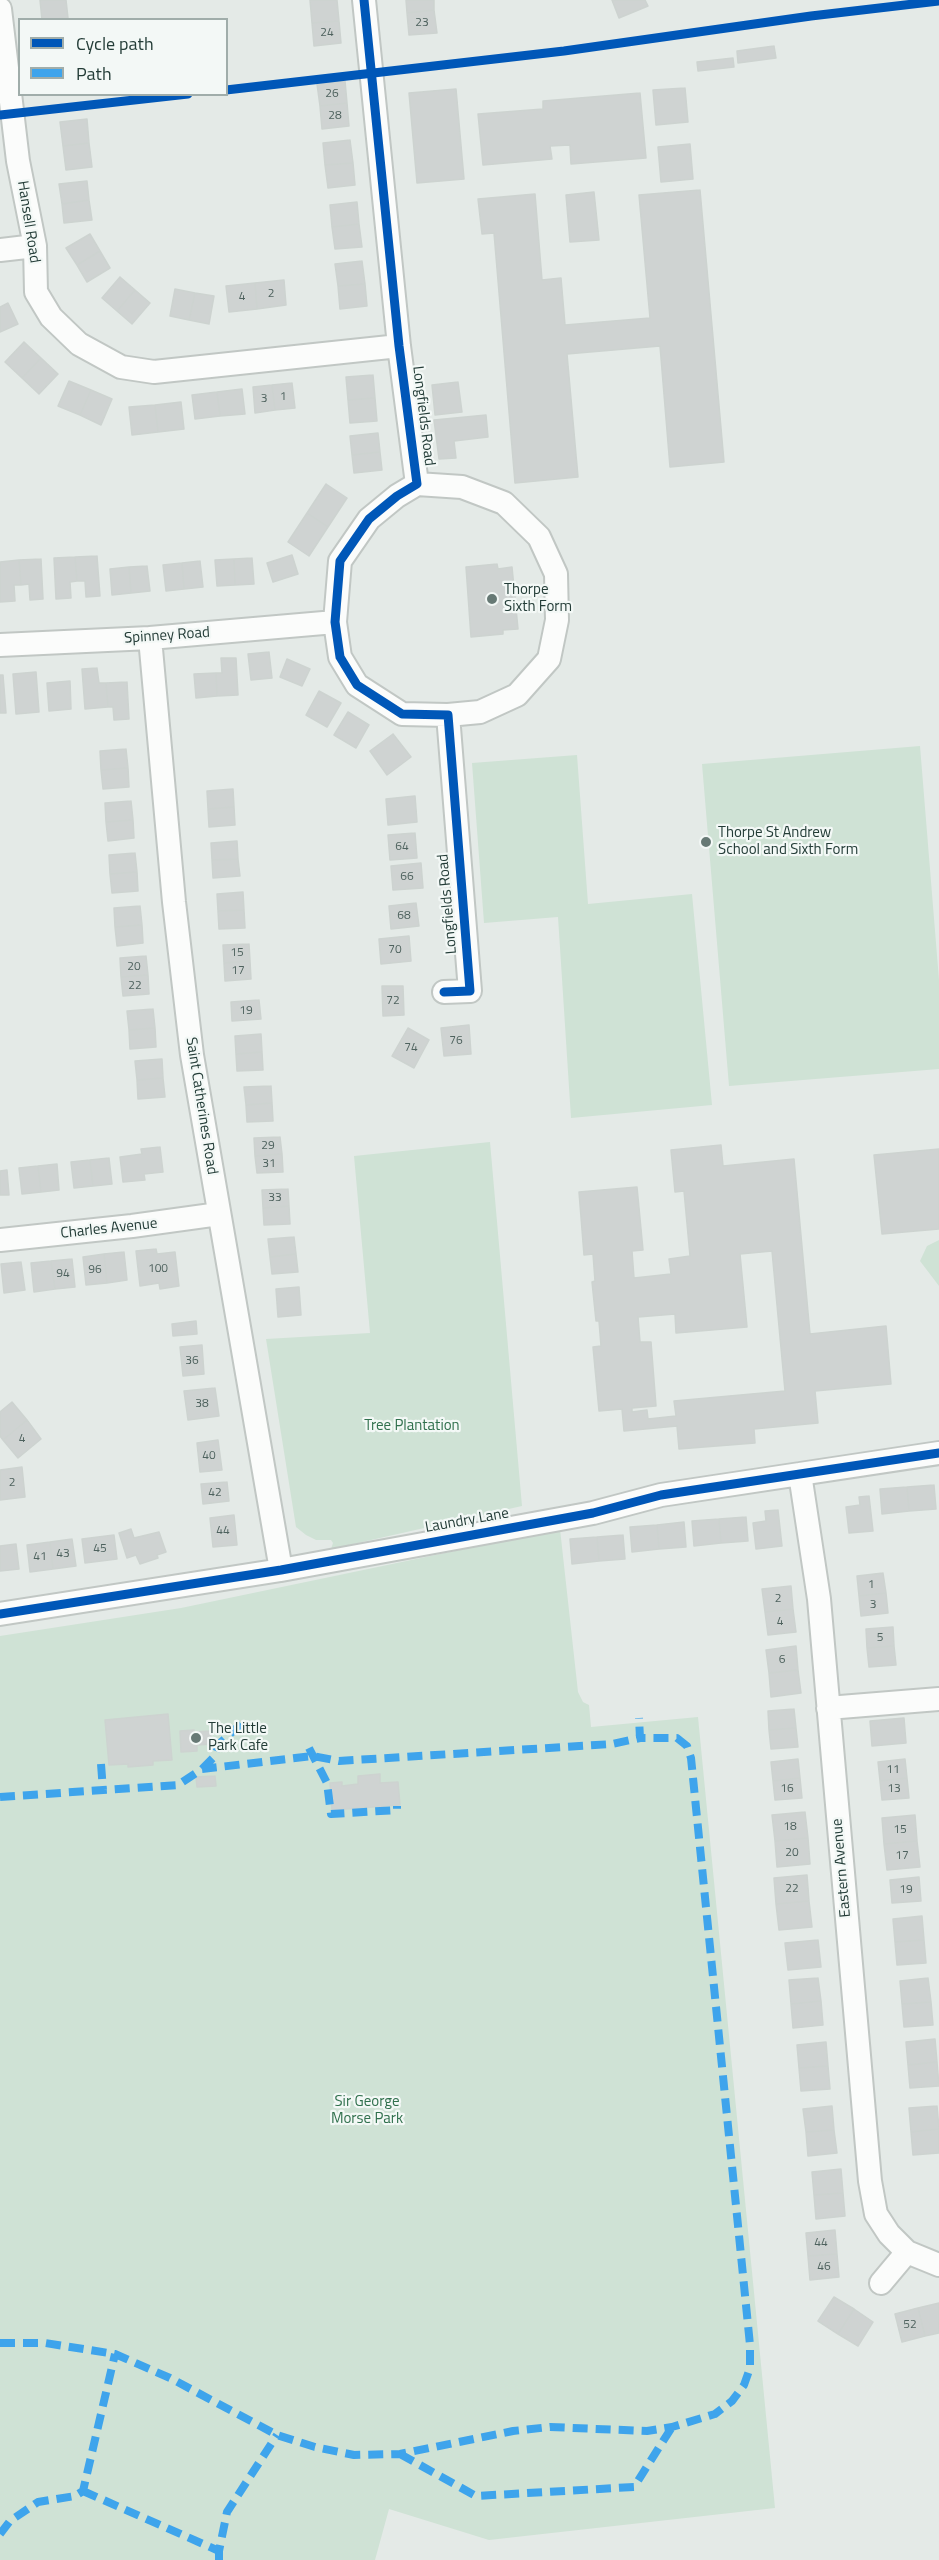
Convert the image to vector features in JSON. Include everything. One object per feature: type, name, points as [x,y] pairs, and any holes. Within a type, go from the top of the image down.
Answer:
[{"type":"street","name":"Longfields Road","points":[[364,0],[399,346],[417,484],[397,496],[369,519],[340,561],[334,622],[340,657],[357,685],[402,714],[448,716],[479,993],[444,992]]},
{"type":"street","name":"Hansell Road","points":[[0,9],[18,161],[35,246],[36,292],[51,317],[79,344],[121,367],[154,372],[399,346]]},
{"type":"street","points":[[0,250],[35,246]]},
{"type":"street","points":[[417,484],[462,487],[504,503],[539,537],[556,574],[556,620],[549,659],[517,695],[480,712],[448,716]]},
{"type":"street","name":"Spinney Road","points":[[0,645],[150,638],[334,622]]},
{"type":"street","name":"Saint Catherines Road","points":[[150,638],[174,902],[205,1144],[281,1570]]},
{"type":"street","name":"Charles Avenue","points":[[0,1240],[219,1214]]},
{"type":"street","name":"Laundry Lane","points":[[0,1614],[281,1570],[593,1513],[661,1495],[939,1453]]},
{"type":"street","name":"Eastern Avenue","points":[[800,1474],[819,1599],[870,2181],[876,2214],[889,2234],[907,2252],[939,2265]]},
{"type":"street","points":[[828,1708],[939,1699]]},
{"type":"street","points":[[881,2283],[907,2252]]},
{"type":"green space","points":[[920,746],[939,980],[939,1069],[729,1086],[702,764]]},
{"type":"green space","points":[[577,755],[588,904],[692,894],[712,1105],[571,1118],[558,917],[484,923],[472,763]]},
{"type":"green space","name":"Tree Plantation","points":[[490,1142],[522,1506],[331,1549],[333,1543],[331,1540],[316,1540],[296,1527],[266,1339],[370,1333],[354,1156]]},
{"type":"green space","points":[[939,1240],[939,1286],[920,1261],[927,1246]]},
{"type":"green space","name":"Sir George Morse Park","points":[[560,1529],[578,1692],[583,1702],[589,1705],[591,1727],[698,1717],[775,2508],[489,2540],[389,2509],[375,2560],[0,2560],[0,1636],[181,1608]]},
{"type":"building","points":[[40,0],[66,0],[68,18],[42,18]]},
{"type":"building","points":[[310,0],[337,0],[339,21],[312,23]]},
{"type":"building","points":[[406,0],[434,0],[434,10],[407,13]]},
{"type":"building","points":[[612,0],[645,0],[648,6],[619,18]]},
{"type":"building","points":[[434,10],[437,33],[409,35],[407,13]]},
{"type":"building","points":[[339,21],[341,43],[314,46],[312,23]]},
{"type":"building","points":[[774,46],[776,58],[738,63],[737,51]]},
{"type":"building","points":[[733,58],[734,67],[698,71],[697,62]]},
{"type":"building","points":[[345,81],[347,103],[320,106],[317,84]]},
{"type":"building","points":[[685,88],[688,122],[656,125],[653,90]]},
{"type":"building","points":[[456,89],[464,179],[417,183],[409,93]]},
{"type":"building","points":[[640,93],[646,158],[571,164],[570,145],[550,146],[552,159],[483,165],[478,114],[543,109],[543,101]]},
{"type":"building","points":[[347,103],[349,126],[322,129],[320,106]]},
{"type":"building","points":[[87,119],[89,143],[63,146],[60,122]]},
{"type":"building","points":[[350,140],[353,163],[325,165],[323,143]]},
{"type":"building","points":[[89,143],[92,167],[66,170],[63,146]]},
{"type":"building","points":[[690,144],[693,179],[661,182],[658,147]]},
{"type":"building","points":[[353,163],[355,185],[328,188],[325,165]]},
{"type":"building","points":[[87,181],[89,200],[62,204],[59,184]]},
{"type":"building","points":[[700,190],[724,462],[670,467],[660,346],[567,354],[578,477],[515,483],[494,233],[482,234],[478,199],[535,194],[542,280],[561,278],[565,325],[650,318],[639,195]]},
{"type":"building","points":[[594,192],[599,240],[570,242],[566,195]]},
{"type":"building","points":[[89,200],[92,220],[64,223],[62,204]]},
{"type":"building","points":[[357,202],[359,224],[332,227],[330,205]]},
{"type":"building","points":[[359,224],[362,247],[335,249],[332,227]]},
{"type":"building","points":[[90,234],[100,251],[77,265],[66,248]]},
{"type":"building","points":[[100,251],[110,268],[87,282],[77,265]]},
{"type":"building","points":[[362,261],[365,284],[338,286],[335,264]]},
{"type":"building","points":[[120,277],[135,290],[117,311],[102,298]]},
{"type":"building","points":[[284,280],[286,305],[257,309],[255,283]]},
{"type":"building","points":[[255,283],[257,309],[229,312],[226,286]]},
{"type":"building","points":[[365,284],[367,306],[340,309],[338,286]]},
{"type":"building","points":[[175,289],[195,293],[189,320],[170,316]]},
{"type":"building","points":[[135,290],[150,303],[132,324],[117,311]]},
{"type":"building","points":[[195,293],[214,296],[209,324],[189,320]]},
{"type":"building","points":[[8,303],[18,324],[0,332],[0,307]]},
{"type":"building","points":[[24,342],[41,358],[22,378],[5,362]]},
{"type":"building","points":[[41,358],[58,374],[39,394],[22,378]]},
{"type":"building","points":[[373,375],[375,398],[348,400],[346,377]]},
{"type":"building","points":[[69,381],[91,390],[80,415],[58,406]]},
{"type":"building","points":[[458,382],[462,412],[435,415],[432,385]]},
{"type":"building","points":[[292,383],[295,408],[275,410],[272,385]]},
{"type":"building","points":[[272,385],[275,410],[255,413],[253,387]]},
{"type":"building","points":[[242,389],[245,414],[220,416],[217,392]]},
{"type":"building","points":[[91,390],[112,399],[101,425],[80,415]]},
{"type":"building","points":[[217,392],[220,416],[195,419],[192,395]]},
{"type":"building","points":[[375,398],[377,421],[350,423],[348,400]]},
{"type":"building","points":[[181,402],[184,429],[158,432],[155,405]]},
{"type":"building","points":[[155,405],[158,432],[132,435],[129,407]]},
{"type":"building","points":[[486,415],[488,437],[454,441],[456,458],[439,459],[434,420]]},
{"type":"building","points":[[378,433],[380,452],[352,455],[350,436]]},
{"type":"building","points":[[380,452],[382,470],[354,473],[352,455]]},
{"type":"building","points":[[326,484],[347,498],[328,527],[307,513]]},
{"type":"building","points":[[307,513],[328,527],[309,556],[288,542]]},
{"type":"building","points":[[292,555],[298,574],[273,582],[267,563]]},
{"type":"building","points":[[97,556],[100,596],[86,597],[85,581],[77,581],[75,557]]},
{"type":"building","points":[[75,557],[77,581],[70,582],[71,598],[56,599],[54,558]]},
{"type":"building","points":[[252,558],[254,584],[235,585],[234,559]]},
{"type":"building","points":[[41,559],[43,599],[30,600],[29,584],[21,585],[19,560]]},
{"type":"building","points":[[234,559],[235,585],[217,586],[215,560]]},
{"type":"building","points":[[19,560],[21,585],[14,585],[15,601],[0,602],[0,562]]},
{"type":"building","points":[[200,561],[203,587],[184,589],[182,563]]},
{"type":"building","points":[[182,563],[184,589],[166,591],[163,565]]},
{"type":"building","name":"Thorpe Sixth Form","points":[[497,564],[498,569],[512,567],[518,629],[503,630],[503,634],[471,637],[466,567]]},
{"type":"building","points":[[147,566],[150,591],[131,593],[129,567]]},
{"type":"building","points":[[129,567],[131,593],[112,595],[110,569]]},
{"type":"building","points":[[269,652],[272,678],[251,680],[248,654]]},
{"type":"building","points":[[221,658],[236,658],[238,695],[217,696],[216,673],[222,673]]},
{"type":"building","points":[[287,659],[310,669],[302,686],[280,677]]},
{"type":"building","points":[[97,668],[99,683],[106,683],[108,707],[85,709],[82,669]]},
{"type":"building","points":[[36,672],[39,712],[16,714],[13,674]]},
{"type":"building","points":[[216,673],[217,696],[196,698],[194,674]]},
{"type":"building","points":[[0,675],[3,675],[6,713],[0,713]]},
{"type":"building","points":[[70,681],[71,709],[49,711],[47,683]]},
{"type":"building","points":[[127,682],[129,719],[114,720],[113,707],[108,707],[106,683]]},
{"type":"building","points":[[319,691],[341,703],[327,727],[306,715]]},
{"type":"building","points":[[348,712],[369,725],[356,748],[334,735]]},
{"type":"building","points":[[393,734],[411,757],[387,775],[370,751]]},
{"type":"building","points":[[126,749],[128,768],[101,770],[100,751]]},
{"type":"building","points":[[128,768],[129,787],[103,789],[101,770]]},
{"type":"building","points":[[233,789],[234,807],[208,809],[207,791]]},
{"type":"building","points":[[415,796],[417,822],[388,825],[386,799]]},
{"type":"building","points":[[131,801],[133,820],[106,822],[105,803]]},
{"type":"building","points":[[234,807],[235,825],[209,827],[208,809]]},
{"type":"building","points":[[133,820],[134,838],[108,841],[106,822]]},
{"type":"building","points":[[415,833],[417,858],[390,860],[388,835]]},
{"type":"building","points":[[237,841],[238,859],[212,860],[211,843]]},
{"type":"building","points":[[135,853],[137,872],[110,874],[109,855]]},
{"type":"building","points":[[238,859],[240,876],[213,878],[212,860]]},
{"type":"building","points":[[421,863],[423,888],[393,890],[391,866]]},
{"type":"building","points":[[137,872],[138,891],[112,893],[110,874]]},
{"type":"building","points":[[243,892],[244,910],[218,911],[217,894]]},
{"type":"building","points":[[416,903],[419,926],[391,929],[389,906]]},
{"type":"building","points":[[140,906],[142,925],[115,927],[114,908]]},
{"type":"building","points":[[244,910],[245,928],[219,929],[218,911]]},
{"type":"building","points":[[142,925],[143,943],[117,946],[115,927]]},
{"type":"building","points":[[409,936],[411,961],[381,964],[379,939]]},
{"type":"building","points":[[249,944],[250,961],[224,963],[223,945]]},
{"type":"building","points":[[146,956],[148,975],[121,977],[120,958]]},
{"type":"building","points":[[250,961],[251,979],[225,981],[224,963]]},
{"type":"building","points":[[148,975],[149,994],[123,996],[121,977]]},
{"type":"building","points":[[382,986],[403,986],[404,1015],[383,1016]]},
{"type":"building","points":[[259,1000],[261,1019],[232,1021],[231,1002]]},
{"type":"building","points":[[153,1009],[155,1028],[129,1030],[127,1011]]},
{"type":"building","points":[[469,1025],[471,1054],[444,1056],[441,1028]]},
{"type":"building","points":[[155,1028],[156,1047],[130,1049],[129,1030]]},
{"type":"building","points":[[408,1028],[429,1040],[414,1068],[392,1056]]},
{"type":"building","points":[[261,1034],[262,1052],[236,1054],[235,1036]]},
{"type":"building","points":[[262,1052],[263,1070],[237,1071],[236,1054]]},
{"type":"building","points":[[162,1059],[163,1078],[137,1080],[135,1061]]},
{"type":"building","points":[[163,1078],[165,1097],[138,1099],[137,1080]]},
{"type":"building","points":[[271,1086],[272,1103],[246,1105],[244,1087]]},
{"type":"building","points":[[272,1103],[273,1121],[247,1122],[246,1105]]},
{"type":"building","points":[[280,1137],[282,1154],[255,1156],[254,1138]]},
{"type":"building","points":[[721,1145],[723,1166],[794,1159],[810,1334],[886,1326],[891,1384],[815,1391],[818,1423],[754,1429],[755,1443],[679,1449],[677,1426],[624,1431],[622,1409],[599,1411],[593,1347],[601,1346],[592,1282],[595,1281],[593,1254],[584,1255],[579,1192],[637,1187],[643,1250],[632,1251],[634,1278],[671,1274],[669,1259],[690,1256],[684,1191],[675,1192],[671,1150]],"holes":[[[772,1251],[785,1391],[674,1401],[676,1416],[648,1419],[647,1410],[632,1412],[632,1408],[656,1406],[651,1342],[640,1342],[638,1317],[675,1314],[676,1333],[747,1327],[740,1254]]]},
{"type":"building","points":[[160,1147],[163,1172],[144,1174],[145,1180],[123,1182],[120,1157],[142,1154],[141,1149]]},
{"type":"building","points":[[939,1149],[939,1229],[882,1234],[874,1155]]},
{"type":"building","points":[[282,1154],[283,1172],[257,1173],[255,1156]]},
{"type":"building","points":[[109,1158],[112,1184],[93,1186],[90,1160]]},
{"type":"building","points":[[90,1160],[93,1186],[74,1188],[71,1162]]},
{"type":"building","points":[[57,1164],[59,1190],[41,1192],[38,1166]]},
{"type":"building","points":[[38,1166],[41,1192],[22,1194],[19,1168]]},
{"type":"building","points":[[7,1170],[9,1195],[0,1195],[0,1171]]},
{"type":"building","points":[[288,1189],[289,1206],[263,1208],[262,1190]]},
{"type":"building","points":[[289,1206],[290,1224],[264,1225],[263,1208]]},
{"type":"building","points":[[294,1237],[296,1254],[270,1257],[268,1239]]},
{"type":"building","points":[[156,1249],[157,1254],[175,1252],[179,1286],[160,1289],[159,1283],[140,1286],[136,1251]]},
{"type":"building","points":[[124,1252],[127,1280],[107,1283],[104,1254]]},
{"type":"building","points":[[104,1254],[107,1283],[86,1285],[83,1257]]},
{"type":"building","points":[[296,1254],[298,1272],[272,1274],[270,1257]]},
{"type":"building","points":[[72,1259],[75,1287],[55,1289],[51,1261]]},
{"type":"building","points":[[51,1261],[55,1289],[34,1292],[31,1263]]},
{"type":"building","points":[[21,1262],[25,1290],[4,1293],[1,1264]]},
{"type":"building","points":[[299,1287],[301,1315],[278,1317],[276,1289]]},
{"type":"building","points":[[196,1321],[197,1334],[173,1336],[172,1324]]},
{"type":"building","points":[[202,1345],[204,1374],[183,1376],[180,1347]]},
{"type":"building","points":[[215,1388],[219,1416],[188,1420],[184,1391]]},
{"type":"building","points":[[12,1402],[27,1420],[3,1440],[0,1436],[0,1412]]},
{"type":"building","points":[[27,1420],[41,1439],[18,1458],[3,1440]]},
{"type":"building","points":[[218,1440],[222,1470],[200,1472],[197,1443]]},
{"type":"building","points":[[22,1467],[25,1497],[0,1500],[0,1470]]},
{"type":"building","points":[[227,1482],[229,1501],[203,1504],[201,1484]]},
{"type":"building","points":[[934,1485],[936,1509],[909,1511],[907,1487]]},
{"type":"building","points":[[907,1487],[909,1511],[882,1514],[880,1489]]},
{"type":"building","points":[[869,1496],[873,1531],[849,1533],[846,1507],[860,1505],[859,1497]]},
{"type":"building","points":[[778,1510],[782,1546],[756,1549],[753,1523],[766,1521],[765,1511]]},
{"type":"building","points":[[234,1515],[237,1545],[213,1547],[210,1518]]},
{"type":"building","points":[[746,1517],[748,1541],[721,1543],[719,1519]]},
{"type":"building","points":[[719,1519],[721,1543],[694,1546],[692,1521]]},
{"type":"building","points":[[684,1522],[686,1547],[659,1549],[657,1525]]},
{"type":"building","points":[[657,1525],[659,1549],[632,1552],[630,1527]]},
{"type":"building","points":[[131,1529],[134,1538],[159,1532],[166,1552],[157,1555],[158,1558],[140,1564],[136,1555],[127,1558],[119,1533]]},
{"type":"building","points":[[114,1535],[117,1559],[85,1563],[82,1539]]},
{"type":"building","points":[[623,1535],[625,1559],[599,1561],[597,1537]]},
{"type":"building","points":[[597,1537],[599,1561],[572,1564],[570,1539]]},
{"type":"building","points":[[72,1539],[76,1566],[53,1569],[50,1542]]},
{"type":"building","points":[[50,1542],[53,1569],[30,1572],[27,1545]]},
{"type":"building","points":[[16,1544],[19,1569],[0,1571],[0,1546]]},
{"type":"building","points":[[883,1573],[886,1593],[859,1596],[857,1576]]},
{"type":"building","points":[[791,1586],[793,1609],[765,1612],[762,1589]]},
{"type":"building","points":[[886,1593],[888,1613],[861,1616],[859,1596]]},
{"type":"building","points":[[793,1609],[796,1632],[768,1635],[765,1612]]},
{"type":"building","points":[[893,1627],[894,1646],[867,1648],[866,1629]]},
{"type":"building","points":[[796,1646],[798,1670],[769,1673],[766,1650]]},
{"type":"building","points":[[894,1646],[896,1665],[869,1667],[867,1648]]},
{"type":"building","points":[[798,1670],[801,1693],[771,1697],[769,1673]]},
{"type":"building","points":[[794,1709],[796,1728],[769,1730],[768,1711]]},
{"type":"building","points":[[168,1714],[172,1760],[153,1761],[153,1765],[128,1767],[128,1764],[109,1765],[105,1720]]},
{"type":"building","points":[[904,1718],[906,1743],[872,1746],[870,1721]]},
{"type":"building","points":[[796,1728],[798,1747],[771,1749],[769,1730]]},
{"type":"building","name":"The Little Park Cafe","points":[[194,1730],[194,1732],[211,1731],[212,1744],[197,1745],[197,1751],[181,1752],[180,1731]]},
{"type":"building","points":[[798,1759],[800,1778],[773,1781],[771,1762]]},
{"type":"building","points":[[905,1759],[907,1778],[880,1781],[878,1762]]},
{"type":"building","points":[[380,1774],[380,1783],[398,1782],[400,1805],[332,1810],[330,1783],[342,1782],[342,1786],[358,1784],[358,1776]]},
{"type":"building","points":[[215,1776],[216,1786],[197,1787],[196,1777]]},
{"type":"building","points":[[800,1778],[802,1798],[775,1800],[773,1781]]},
{"type":"building","points":[[907,1778],[909,1798],[882,1800],[880,1781]]},
{"type":"building","points":[[805,1812],[808,1838],[775,1841],[772,1815]]},
{"type":"building","points":[[915,1815],[917,1841],[884,1844],[882,1818]]},
{"type":"building","points":[[808,1838],[810,1864],[777,1867],[775,1841]]},
{"type":"building","points":[[917,1841],[920,1867],[887,1870],[884,1844]]},
{"type":"building","points":[[807,1875],[809,1901],[776,1904],[774,1878]]},
{"type":"building","points":[[919,1877],[921,1901],[892,1903],[890,1880]]},
{"type":"building","points":[[809,1901],[812,1927],[779,1930],[776,1904]]},
{"type":"building","points":[[922,1916],[924,1940],[895,1942],[893,1919]]},
{"type":"building","points":[[818,1940],[821,1967],[788,1970],[785,1943]]},
{"type":"building","points":[[924,1940],[926,1963],[897,1965],[895,1942]]},
{"type":"building","points":[[818,1978],[821,2001],[791,2004],[789,1980]]},
{"type":"building","points":[[928,1978],[931,2002],[902,2004],[900,1981]]},
{"type":"building","points":[[821,2001],[823,2025],[793,2028],[791,2004]]},
{"type":"building","points":[[931,2002],[933,2025],[904,2027],[902,2004]]},
{"type":"building","points":[[935,2039],[937,2062],[908,2065],[906,2042]]},
{"type":"building","points":[[826,2042],[828,2066],[799,2068],[797,2045]]},
{"type":"building","points":[[937,2062],[939,2086],[910,2088],[908,2065]]},
{"type":"building","points":[[828,2066],[830,2089],[801,2091],[799,2068]]},
{"type":"building","points":[[832,2106],[834,2130],[806,2132],[803,2109]]},
{"type":"building","points":[[937,2106],[939,2129],[911,2132],[909,2108]]},
{"type":"building","points":[[939,2129],[939,2153],[913,2155],[911,2132]]},
{"type":"building","points":[[834,2130],[837,2153],[808,2156],[806,2132]]},
{"type":"building","points":[[841,2169],[843,2193],[814,2195],[812,2172]]},
{"type":"building","points":[[843,2193],[845,2216],[816,2219],[814,2195]]},
{"type":"building","points":[[835,2230],[837,2254],[808,2256],[806,2233]]},
{"type":"building","points":[[837,2254],[839,2277],[810,2280],[808,2256]]},
{"type":"building","points":[[834,2297],[854,2309],[838,2334],[818,2321]]},
{"type":"building","points":[[939,2303],[939,2333],[925,2336],[918,2308]]},
{"type":"building","points":[[918,2308],[925,2336],[902,2342],[895,2314]]},
{"type":"building","points":[[854,2309],[873,2322],[858,2346],[838,2334]]},
{"type":"marked path","points":[[0,1797],[178,1785],[202,1769],[313,1756],[339,1761],[612,1744],[640,1738],[639,1718]]},
{"type":"marked path","points":[[202,1769],[213,1758],[218,1745],[242,1723]]},
{"type":"marked path","points":[[0,2343],[45,2343],[115,2354],[170,2378],[277,2435],[315,2447],[354,2455],[400,2454],[513,2431],[550,2427],[647,2431],[672,2427],[715,2414],[732,2401],[744,2385],[750,2368],[750,2345],[691,1758],[687,1746],[677,1738],[640,1738]]},
{"type":"marked path","points":[[309,1748],[327,1783],[331,1814],[397,1810],[397,1806]]},
{"type":"marked path","points":[[101,1764],[103,1790]]},
{"type":"marked path","points":[[0,2534],[10,2521],[38,2502],[75,2496],[83,2491],[115,2354]]},
{"type":"marked path","points":[[400,2454],[476,2496],[634,2487],[672,2427]]},
{"type":"marked path","points":[[219,2560],[227,2512],[277,2435]]},
{"type":"marked path","points":[[83,2491],[219,2551]]},
{"type":"cycle path","points":[[364,0],[399,346],[417,484],[397,496],[369,519],[340,561],[335,622],[340,657],[357,685],[402,714],[448,715],[470,991],[444,992]]},
{"type":"cycle path","points":[[228,90],[564,51],[811,16],[939,1]]},
{"type":"cycle path","points":[[0,115],[170,96]]},
{"type":"cycle path","points":[[0,1614],[281,1570],[593,1513],[661,1495],[939,1453]]},
{"type":"place","name":"Thorpe Sixth Form","points":[[492,599]]},
{"type":"place","name":"Thorpe St Andrew School and Sixth Form","points":[[706,842]]},
{"type":"place","name":"The Little Park Cafe","points":[[196,1738]]}]
